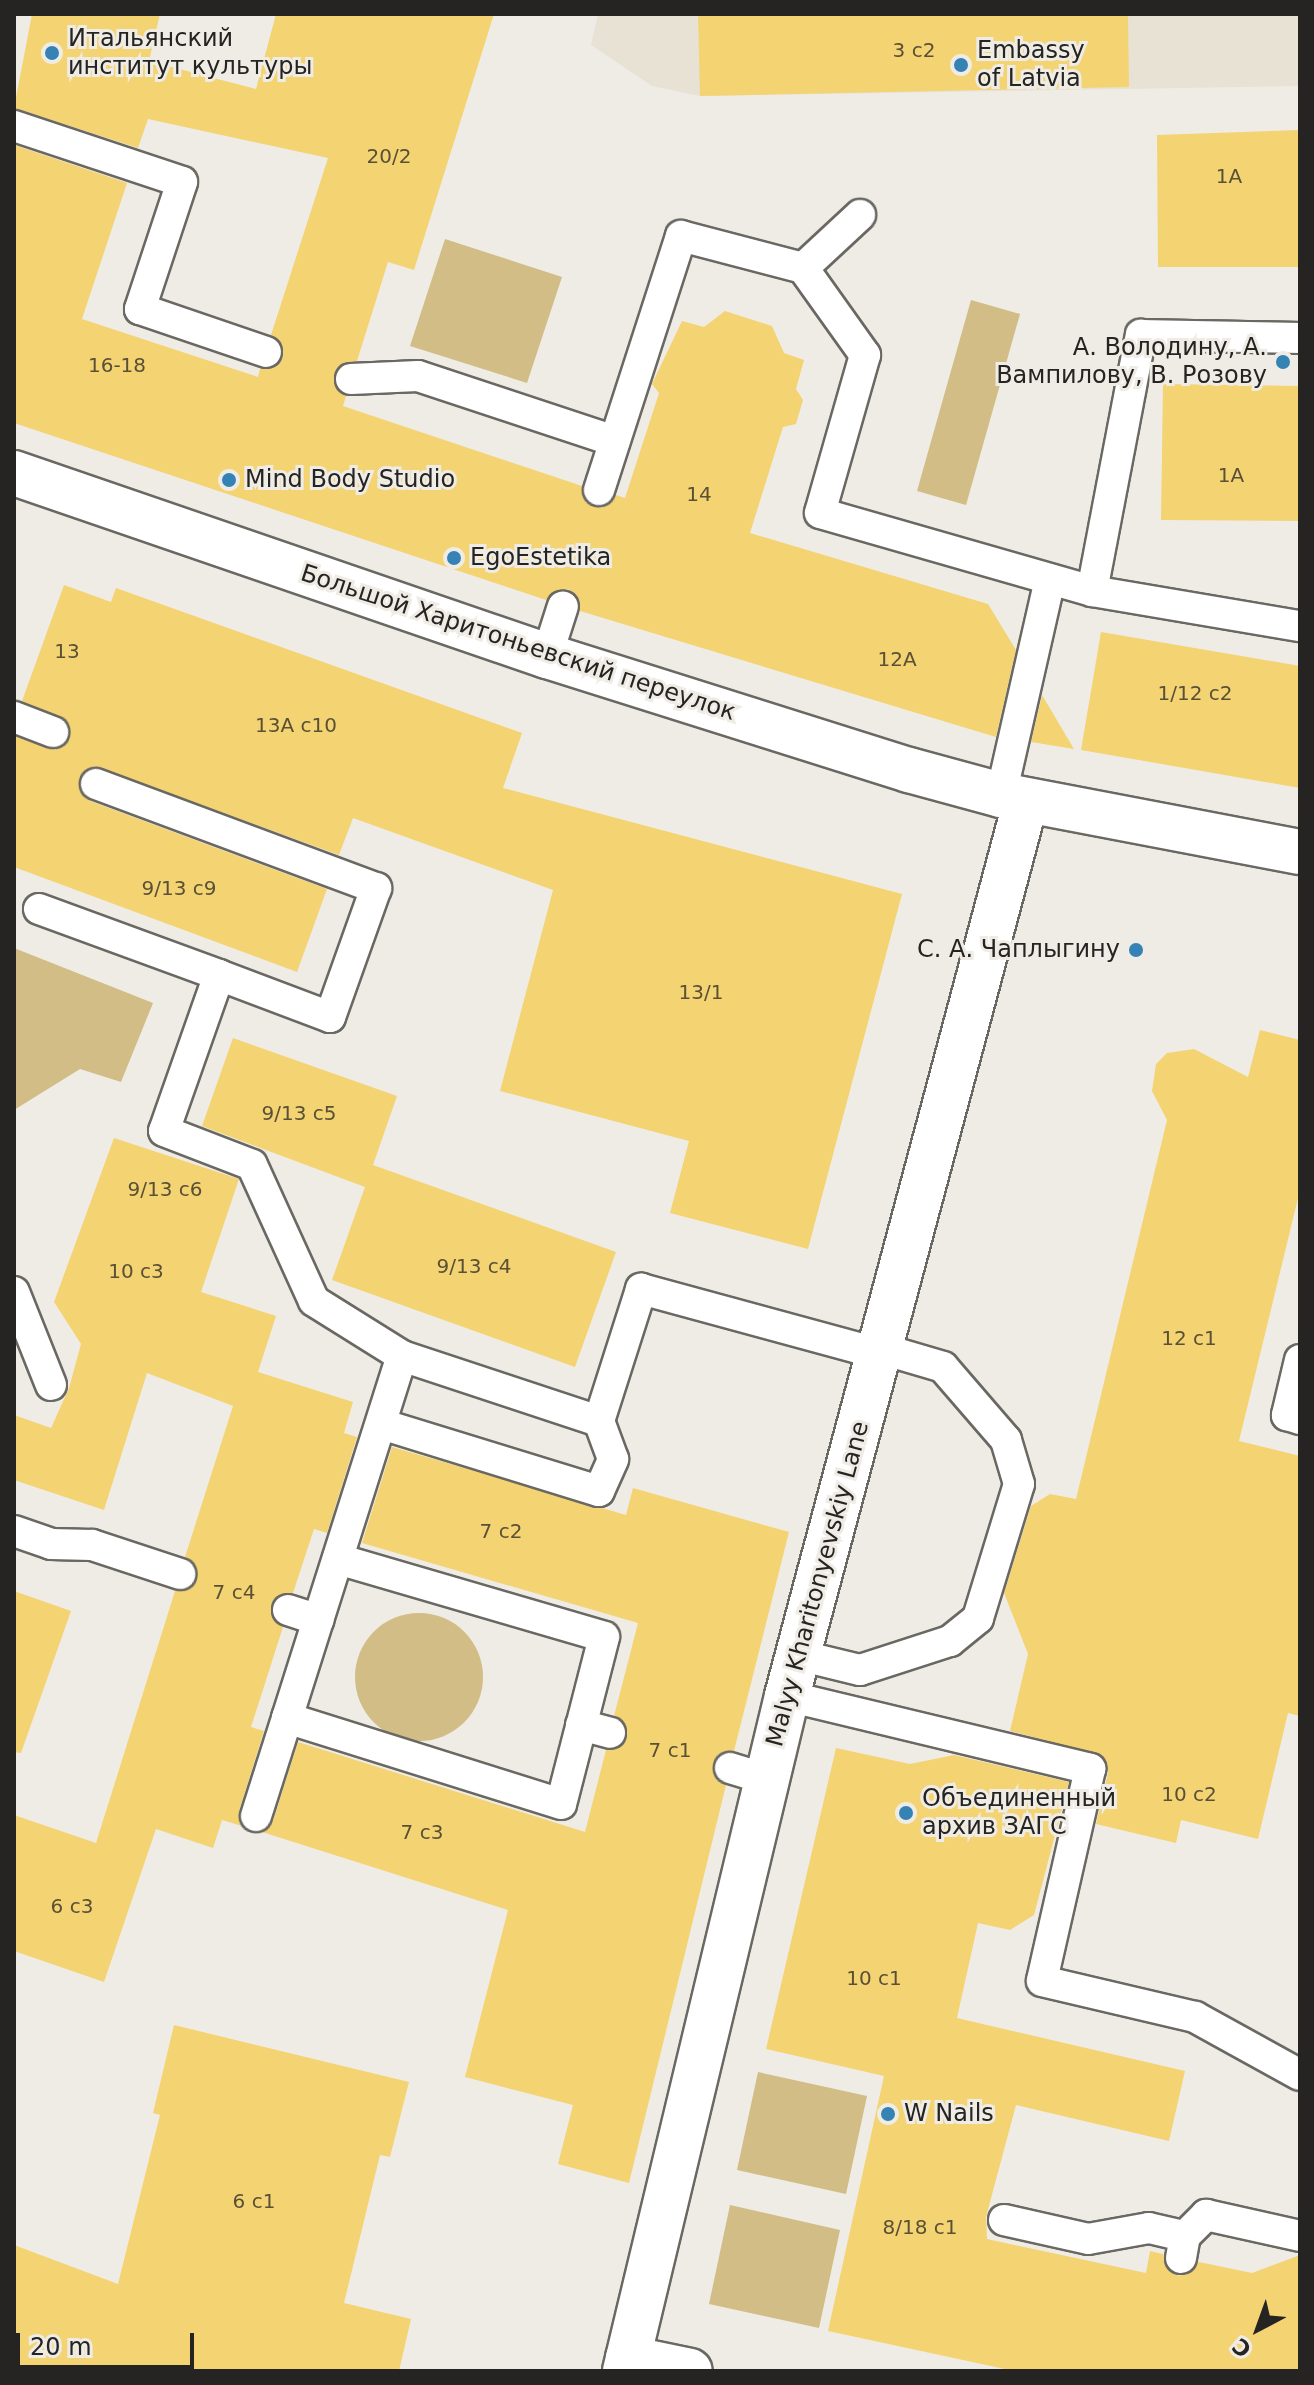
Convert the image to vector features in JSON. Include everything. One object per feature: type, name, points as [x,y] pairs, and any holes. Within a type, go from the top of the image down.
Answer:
[{"type":"street","name":"Большой Харитоньевский переулок","points":[[14,473],[547,656],[1014,797],[1300,852]]},
{"type":"street","name":"Malyy Kharitonyevskiy Lane","points":[[626,2364],[748,1773],[787,1696],[881,1352],[1014,797]]},
{"type":"street","points":[[626,2364],[690,2371]]},
{"type":"lane","points":[[14,126],[182,182],[140,309],[266,352]]},
{"type":"lane","points":[[803,268],[860,215]]},
{"type":"lane","points":[[599,490],[681,236],[803,268],[865,355],[820,513],[1092,591],[1300,626]]},
{"type":"lane","points":[[1092,591],[1141,335],[1300,338]]},
{"type":"lane","points":[[351,379],[418,376],[615,441]]},
{"type":"lane","points":[[1014,797],[1050,579]]},
{"type":"lane","points":[[547,656],[563,606]]},
{"type":"lane","points":[[14,717],[53,732]]},
{"type":"lane","points":[[39,909],[330,1017],[376,888],[96,784]]},
{"type":"lane","points":[[219,975],[164,1131],[252,1165],[314,1301],[402,1356],[599,1421]]},
{"type":"lane","points":[[381,1424],[599,1491],[613,1459],[599,1421],[641,1289],[943,1367],[1006,1440],[1019,1484],[978,1618],[950,1641],[860,1670],[798,1655]]},
{"type":"lane","points":[[14,1292],[51,1385]]},
{"type":"lane","points":[[256,1816],[402,1356]]},
{"type":"lane","points":[[1300,1360],[1287,1415],[1300,1419]]},
{"type":"lane","points":[[14,1531],[51,1544],[92,1545],[180,1574]]},
{"type":"lane","points":[[287,1718],[561,1804],[604,1637],[338,1559]]},
{"type":"lane","points":[[288,1610],[318,1620]]},
{"type":"lane","points":[[787,1696],[1090,1769],[1042,1981],[1195,2017],[1300,2075]]},
{"type":"lane","points":[[581,1725],[610,1733]]},
{"type":"lane","points":[[1004,2220],[1088,2239],[1149,2228],[1183,2247],[1206,2215],[1300,2236]]},
{"type":"shaded area","name":"Embassy of Latvia","points":[[598,14],[1300,14],[1300,86],[700,96],[652,86],[591,45]]},
{"type":"shaded area","points":[[445,239],[562,277],[527,383],[410,346]]},
{"type":"shaded area","points":[[971,300],[1020,314],[966,505],[917,491]]},
{"type":"shaded area","points":[[14,948],[153,1003],[121,1082],[80,1069],[14,1110]]},
{"type":"shaded area","points":[[419,1613],[444,1618],[464,1632],[478,1652],[483,1677],[478,1702],[464,1722],[444,1736],[419,1741],[394,1736],[374,1722],[360,1702],[355,1677],[360,1652],[374,1632],[394,1618]]},
{"type":"shaded area","points":[[758,2072],[867,2096],[846,2194],[737,2170]]},
{"type":"shaded area","points":[[730,2205],[840,2230],[819,2328],[709,2304]]},
{"type":"building","points":[[32,14],[160,14],[149,61],[256,89],[276,14],[494,14],[414,270],[388,262],[357,361],[335,371],[336,388],[346,396],[343,406],[582,486],[586,503],[602,508],[616,495],[625,498],[659,393],[652,384],[682,321],[704,327],[725,311],[772,326],[784,353],[804,360],[796,389],[803,400],[796,424],[783,427],[750,533],[988,604],[1016,650],[996,737],[580,611],[577,595],[568,589],[546,600],[14,423],[14,145],[127,183],[82,319],[258,377],[260,369],[277,366],[283,357],[271,335],[328,158],[148,119],[138,148],[14,108]]},
{"type":"building","name":"Embassy of Latvia","points":[[698,14],[1128,14],[1129,87],[700,96]]},
{"type":"building","points":[[1300,130],[1300,267],[1158,267],[1157,135]]},
{"type":"building","points":[[1163,384],[1300,386],[1300,521],[1161,520]]},
{"type":"building","points":[[64,585],[111,602],[116,588],[522,733],[503,788],[902,894],[808,1249],[670,1213],[689,1141],[500,1091],[553,890],[353,818],[339,855],[94,766],[79,778],[90,801],[327,889],[297,972],[14,867],[14,736],[55,750],[70,738],[66,720],[22,701]]},
{"type":"building","points":[[1101,632],[1300,666],[1300,788],[1081,750]]},
{"type":"building","points":[[1042,695],[1074,749],[1031,742]]},
{"type":"building","points":[[1260,1030],[1300,1040],[1300,1190],[1239,1441],[1300,1456],[1300,1716],[1288,1713],[1258,1839],[1181,1820],[1176,1843],[1096,1824],[1108,1773],[1102,1755],[1010,1731],[1028,1654],[1004,1593],[1031,1506],[1050,1494],[1076,1499],[1167,1120],[1152,1091],[1156,1064],[1167,1053],[1194,1049],[1248,1077]]},
{"type":"building","points":[[233,1038],[397,1096],[373,1165],[616,1252],[575,1367],[332,1280],[365,1187],[202,1126]]},
{"type":"building","points":[[114,1138],[239,1179],[201,1292],[276,1316],[258,1372],[353,1402],[344,1433],[357,1437],[327,1533],[314,1529],[293,1593],[277,1596],[271,1605],[283,1627],[251,1727],[264,1731],[239,1811],[242,1826],[222,1820],[213,1848],[156,1829],[104,1982],[14,1951],[14,1815],[96,1843],[175,1591],[191,1588],[197,1579],[185,1557],[233,1406],[147,1373],[104,1510],[14,1480],[14,1415],[51,1428],[69,1388],[81,1344],[54,1302]]},
{"type":"building","points":[[392,1447],[626,1515],[633,1488],[789,1532],[734,1751],[718,1754],[713,1764],[716,1780],[726,1785],[629,2183],[558,2164],[573,2105],[465,2077],[508,1910],[262,1832],[273,1821],[298,1742],[585,1832],[606,1750],[627,1738],[627,1728],[614,1716],[638,1623],[362,1543]]},
{"type":"building","points":[[14,1591],[71,1611],[21,1753],[14,1752]]},
{"type":"building","points":[[836,1748],[910,1764],[954,1755],[1069,1782],[1034,1915],[1010,1930],[978,1923],[957,2018],[1185,2071],[1169,2141],[1016,2105],[986,2217],[987,2239],[1146,2273],[1150,2251],[1163,2254],[1169,2271],[1179,2276],[1199,2262],[1252,2273],[1300,2255],[1300,2371],[1014,2371],[828,2331],[884,2076],[766,2049]]},
{"type":"building","points":[[174,2025],[409,2082],[390,2157],[380,2155],[344,2303],[411,2319],[399,2371],[35,2371],[14,2364],[14,2245],[118,2284],[160,2115],[153,2113]]},
{"type":"place","name":"Итальянский институт культуры","points":[[52,53]]},
{"type":"place","name":"Embassy of Latvia","points":[[961,65]]},
{"type":"place","name":"А. Володину, А. Вампилову, В. Розову","points":[[1283,362]]},
{"type":"place","name":"Mind Body Studio","points":[[229,480]]},
{"type":"place","name":"EgoEstetika","points":[[454,558]]},
{"type":"place","name":"С. А. Чаплыгину","points":[[1136,950]]},
{"type":"place","name":"Объединенный архив ЗАГС","points":[[906,1813]]},
{"type":"place","name":"W Nails","points":[[888,2114]]}]
